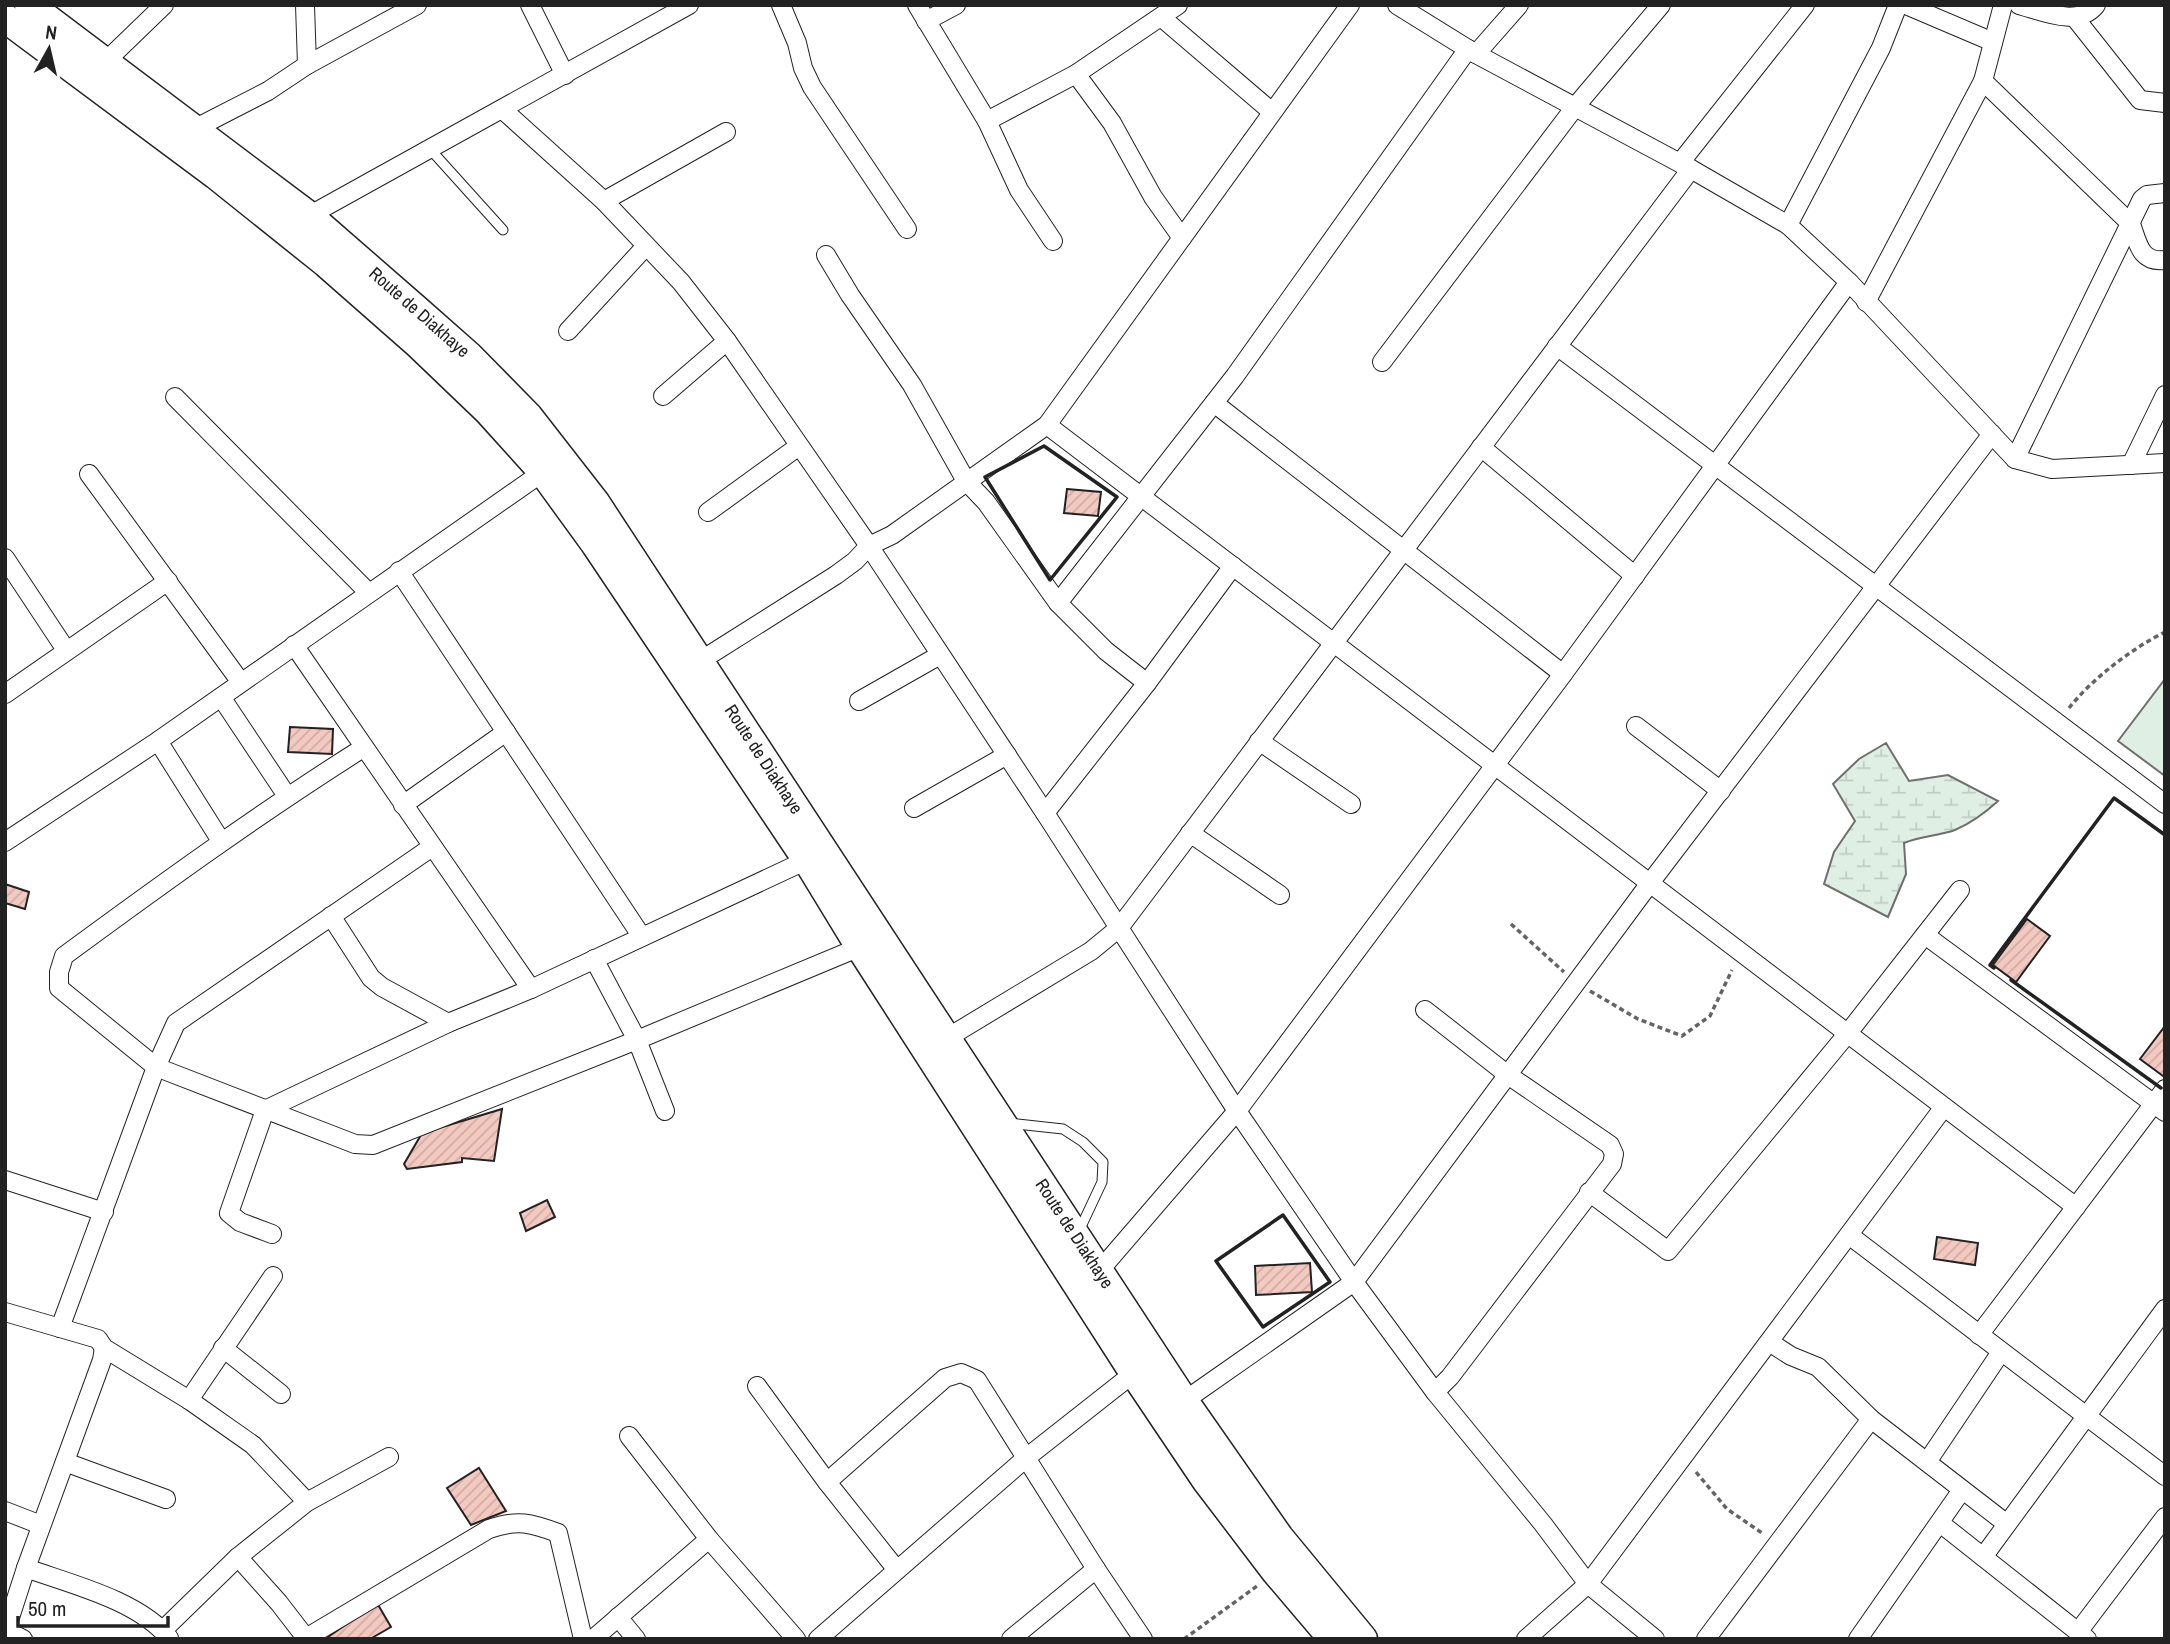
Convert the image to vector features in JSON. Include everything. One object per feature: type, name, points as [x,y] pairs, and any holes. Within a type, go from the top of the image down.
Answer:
[{"type":"main road","name":"Route de Diakhaye","points":[[29,5],[194,129],[297,223],[488,411],[543,472],[596,545],[807,860],[860,947],[1090,1281],[1184,1401],[1279,1537],[1363,1639]]},
{"type":"main road","name":"Route de Diakhaye","points":[[5,18],[216,175],[297,223],[469,356],[528,416],[595,502],[1076,1237],[1090,1281],[1133,1373],[1206,1480],[1276,1572],[1333,1639]]},
{"type":"street","points":[[105,62],[164,5]]},
{"type":"street","points":[[305,5],[307,65]]},
{"type":"street","points":[[194,129],[268,91],[307,65],[418,5]]},
{"type":"street","points":[[530,5],[565,75]]},
{"type":"street","points":[[297,223],[689,5]]},
{"type":"street","points":[[781,5],[812,87],[907,229]]},
{"type":"street","points":[[956,5],[921,13],[987,121],[1019,190],[1053,241]]},
{"type":"street","points":[[987,121],[1076,74],[1178,5]]},
{"type":"street","points":[[700,661],[836,575],[869,546],[892,534],[1047,425],[1350,5]]},
{"type":"street","points":[[1397,5],[1472,51],[1686,166],[1788,225],[1849,282],[2015,459],[2052,469],[2165,463]]},
{"type":"street","points":[[1058,603],[1214,403],[1472,51],[1519,5]]},
{"type":"street","points":[[1382,362],[1575,107],[1661,5]]},
{"type":"street","points":[[947,1038],[1091,951],[1118,928],[1481,447],[1805,5]]},
{"type":"street","points":[[1788,225],[1881,48],[1898,5]]},
{"type":"street","points":[[1906,5],[1993,42]]},
{"type":"street","points":[[1866,302],[1983,81],[2003,5]]},
{"type":"street","points":[[2019,5],[2075,18],[2092,10],[2096,5]]},
{"type":"street","points":[[1161,17],[1272,112]]},
{"type":"street","points":[[2075,18],[2140,100],[2165,103]]},
{"type":"street","points":[[1076,74],[1112,123],[1153,197],[1182,238]]},
{"type":"street","points":[[1983,81],[2131,224],[2142,254],[2150,260],[2165,260]]},
{"type":"street","points":[[502,110],[604,201],[681,282],[727,341],[869,546],[1237,1111],[1354,1282],[1434,1392],[1543,1524],[1588,1584],[1655,1639]]},
{"type":"street","points":[[604,201],[726,132]]},
{"type":"street","points":[[2015,459],[2142,199],[2147,195],[2165,193]]},
{"type":"street","points":[[568,331],[646,246]]},
{"type":"street","points":[[826,255],[912,385],[966,481],[986,502],[1075,623],[1147,683]]},
{"type":"street","points":[[1090,1281],[1237,1111],[1563,674],[1849,282]]},
{"type":"street","points":[[663,396],[727,341]]},
{"type":"street","points":[[1556,346],[2165,804]]},
{"type":"street","points":[[2131,465],[2165,395]]},
{"type":"street","points":[[175,397],[369,593]]},
{"type":"street","points":[[1214,403],[1563,674]]},
{"type":"street","points":[[1047,425],[2076,1207]]},
{"type":"street","points":[[1184,1401],[1354,1282],[1650,883],[1992,434]]},
{"type":"street","points":[[708,512],[799,446]]},
{"type":"street","points":[[1481,447],[1635,576]]},
{"type":"street","points":[[5,842],[158,741],[240,681],[543,472]]},
{"type":"street","points":[[89,474],[240,681]]},
{"type":"street","points":[[5,558],[66,650]]},
{"type":"street","points":[[1045,813],[1147,683],[1233,566]]},
{"type":"street","points":[[400,571],[642,937]]},
{"type":"street","points":[[5,694],[167,581]]},
{"type":"street","points":[[294,645],[531,989]]},
{"type":"street","points":[[859,701],[940,655]]},
{"type":"street","points":[[221,697],[287,796]]},
{"type":"street","points":[[1636,726],[1721,791]]},
{"type":"street","points":[[403,805],[506,732]]},
{"type":"street","points":[[158,741],[221,841]]},
{"type":"street","points":[[1259,741],[1351,804]]},
{"type":"street","points":[[363,748],[221,841],[64,956],[59,972],[60,988],[156,1067],[355,1144],[373,1145],[637,1040],[860,947]]},
{"type":"street","points":[[914,808],[1007,755]]},
{"type":"street","points":[[1190,833],[1280,895]]},
{"type":"street","points":[[60,1328],[156,1067],[176,1023],[432,847]]},
{"type":"street","points":[[272,1234],[240,1223],[229,1213],[265,1110],[447,1023],[531,989],[807,860]]},
{"type":"street","points":[[1589,1192],[1668,1251],[1848,1034],[1960,890]]},
{"type":"street","points":[[331,916],[371,978],[382,988],[447,1023]]},
{"type":"street","points":[[1925,935],[2161,1102],[2076,1207],[1979,1335]]},
{"type":"street","points":[[594,959],[637,1040],[665,1111]]},
{"type":"street","points":[[1425,1010],[1508,1076],[1610,1145],[1614,1154],[1612,1164],[1450,1377],[1434,1392]]},
{"type":"street","points":[[1526,1639],[1588,1584],[1944,1107]]},
{"type":"street","points":[[5,1180],[104,1212]]},
{"type":"street","points":[[1849,1235],[2165,1476]]},
{"type":"street","points":[[189,1400],[273,1276]]},
{"type":"street","points":[[5,1312],[98,1339],[104,1348],[189,1400],[253,1445],[307,1502]]},
{"type":"street","points":[[1983,1557],[2163,1317]]},
{"type":"street","points":[[1769,1342],[1791,1356],[1818,1367],[1871,1419],[2007,1524]]},
{"type":"street","points":[[23,1639],[6,1630],[104,1348]]},
{"type":"street","points":[[223,1348],[281,1394]]},
{"type":"street","points":[[1927,1462],[2001,1352]]},
{"type":"street","points":[[827,1482],[945,1378],[961,1373],[977,1380],[1143,1639]]},
{"type":"street","points":[[818,1639],[1026,1458],[1133,1373]]},
{"type":"street","points":[[757,1386],[827,1482],[897,1570]]},
{"type":"street","points":[[1706,1639],[1871,1419]]},
{"type":"street","points":[[629,1436],[709,1539],[796,1639]]},
{"type":"street","points":[[26,1568],[103,1595],[134,1611],[166,1635],[238,1557],[307,1502],[388,1457]]},
{"type":"street","points":[[65,1462],[166,1499]]},
{"type":"street","points":[[1867,1635],[1962,1490]]},
{"type":"street","points":[[5,1511],[41,1525]]},
{"type":"street","points":[[1940,1522],[2083,1635],[2165,1517]]},
{"type":"street","points":[[238,1557],[279,1603],[306,1639],[489,1529],[507,1523],[528,1522],[558,1533],[583,1639]]},
{"type":"street","points":[[593,1639],[709,1539]]},
{"type":"street","points":[[1011,1639],[1096,1569]]},
{"type":"street","points":[[618,1617],[636,1639]]},
{"type":"lane","points":[[430,149],[503,230]]},
{"type":"lane","points":[[1003,1123],[1063,1129],[1083,1142],[1103,1162],[1102,1182],[1076,1237]]},
{"type":"path","points":[[2057,723],[2084,690],[2149,640],[2165,632]]},
{"type":"path","points":[[1511,924],[1577,983],[1638,1019],[1682,1035],[1710,1016],[1733,968],[1744,955]]},
{"type":"path","points":[[1683,1457],[1727,1509],[1776,1543]]},
{"type":"path","points":[[1184,1639],[1276,1572]]},
{"type":"green space","points":[[2165,679],[2165,776],[2118,741]]},
{"type":"green space","points":[[1886,743],[1909,781],[1948,775],[1998,801],[1955,830],[1904,843],[1906,874],[1888,917],[1824,884],[1834,852],[1855,821],[1833,784],[1859,759]]},
{"type":"building","points":[[1067,489],[1101,492],[1098,516],[1064,513]]},
{"type":"building","points":[[290,727],[333,729],[332,754],[288,752]]},
{"type":"building","points":[[5,884],[29,892],[25,909],[5,903]]},
{"type":"building","points":[[2027,919],[2050,936],[2016,982],[1993,965]]},
{"type":"building","points":[[2165,1026],[2165,1074],[2163,1076],[2140,1059]]},
{"type":"building","points":[[502,1109],[494,1161],[462,1158],[462,1162],[407,1169],[404,1164],[425,1128],[439,1128]]},
{"type":"building","points":[[547,1200],[555,1217],[526,1231],[520,1213]]},
{"type":"building","points":[[1937,1237],[1978,1243],[1975,1265],[1934,1259]]},
{"type":"building","points":[[1310,1263],[1312,1292],[1256,1295],[1255,1266]]},
{"type":"building","points":[[479,1468],[506,1511],[471,1525],[447,1488]]},
{"type":"building","points":[[377,1603],[391,1627],[370,1639],[329,1639],[328,1637]]},
{"type":"wall","points":[[1044,446],[1117,497],[1050,580],[985,477],[1044,446]]},
{"type":"wall","points":[[1994,968],[1990,965],[2114,798],[2165,835]]},
{"type":"wall","points":[[2011,980],[2161,1088]]},
{"type":"wall","points":[[1283,1215],[1330,1282],[1263,1327],[1216,1261],[1283,1215]]}]
